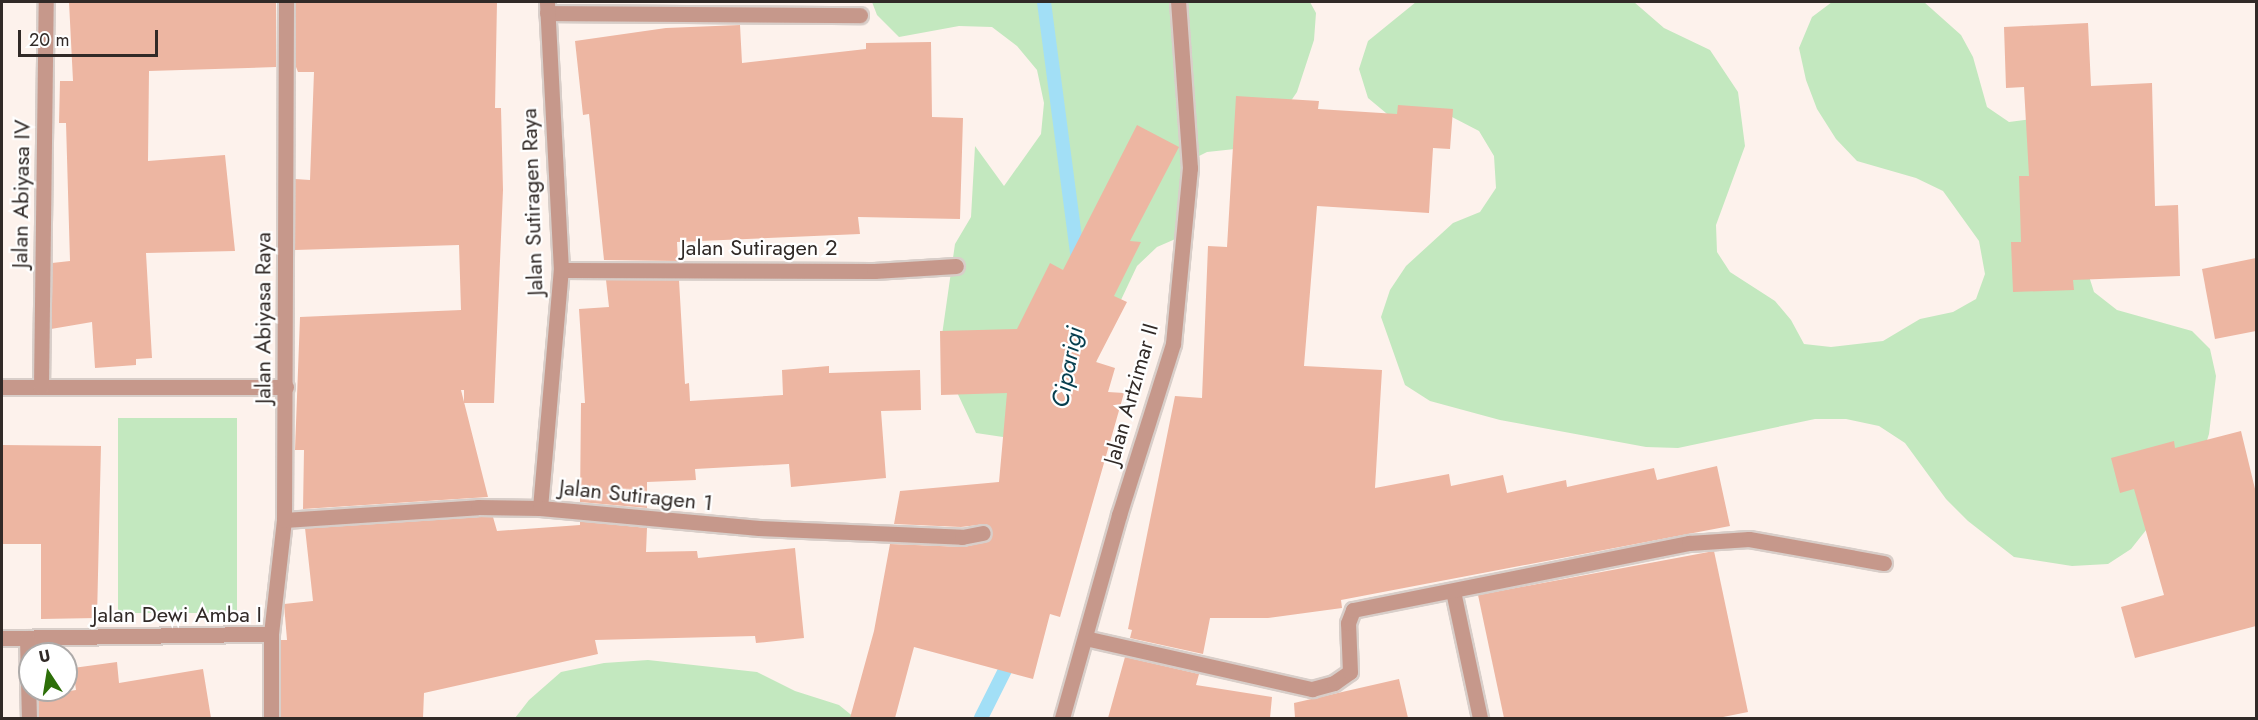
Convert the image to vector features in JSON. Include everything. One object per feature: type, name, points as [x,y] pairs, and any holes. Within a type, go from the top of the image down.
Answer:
[{"type":"street","name":"Jalan Abiyasa IV","points":[[41,387],[46,2]]},
{"type":"street","name":"Jalan Abiyasa Raya","points":[[272,634],[284,520],[286,2]]},
{"type":"street","name":"Jalan Artzimar II","points":[[1062,718],[1173,344],[1190,168],[1178,2]]},
{"type":"street","points":[[547,7],[860,15]]},
{"type":"street","name":"Jalan Sutiragen Raya","points":[[540,508],[561,270],[547,7]]},
{"type":"street","name":"Jalan Sutiragen 2","points":[[561,270],[874,271],[956,266]]},
{"type":"street","points":[[2,387],[286,387]]},
{"type":"street","name":"Jalan Sutiragen 1","points":[[284,520],[478,507],[540,508],[759,528],[962,537],[983,533]]},
{"type":"street","points":[[1085,638],[1312,689],[1334,684],[1350,672],[1348,623],[1353,609],[1453,591],[1560,566],[1689,543],[1749,539],[1884,563]]},
{"type":"street","points":[[1453,591],[1480,718]]},
{"type":"street","name":"Jalan Dewi Amba I","points":[[2,638],[272,634],[271,718]]},
{"type":"street","points":[[27,638],[29,718]]},
{"type":"green space","points":[[872,2],[1310,2],[1316,13],[1314,40],[1297,92],[1282,114],[1235,149],[1207,152],[1181,165],[1180,237],[1157,247],[1137,266],[1103,338],[1095,366],[1003,437],[976,433],[948,373],[941,342],[955,244],[971,217],[975,146],[1004,186],[1041,134],[1044,103],[1037,70],[1017,46],[992,27],[959,26],[899,37],[877,15]]},
{"type":"green space","points":[[1416,2],[1634,2],[1664,28],[1710,50],[1738,92],[1745,146],[1716,225],[1717,252],[1730,272],[1775,301],[1791,320],[1804,344],[1831,347],[1883,341],[1920,319],[1953,312],[1976,299],[1985,274],[1979,241],[1943,191],[1916,178],[1857,161],[1836,139],[1817,109],[1806,80],[1799,48],[1812,17],[1832,2],[1924,2],[1961,35],[1973,57],[1987,107],[2009,122],[2039,118],[2094,292],[2117,310],[2192,331],[2210,349],[2216,376],[2209,434],[2200,462],[2131,549],[2108,564],[2072,566],[2014,557],[1968,521],[1946,499],[1905,443],[1879,426],[1846,419],[1815,419],[1678,448],[1646,447],[1500,420],[1430,401],[1405,385],[1381,317],[1390,290],[1406,266],[1453,223],[1480,212],[1496,188],[1494,156],[1479,131],[1452,117],[1392,118],[1368,98],[1359,69],[1368,41]]},
{"type":"green space","points":[[118,418],[237,418],[237,613],[118,613]]},
{"type":"green space","points":[[648,660],[757,672],[795,691],[839,705],[855,718],[515,718],[529,700],[561,672],[604,663]]},
{"type":"building","points":[[69,2],[276,2],[276,67],[149,71],[148,161],[225,155],[235,251],[146,253],[152,358],[136,359],[136,365],[95,368],[92,322],[51,329],[52,263],[70,261],[66,123],[59,123],[60,81],[73,81]]},
{"type":"building","points":[[296,2],[497,2],[495,108],[501,108],[503,190],[494,403],[464,403],[488,497],[303,509],[304,450],[295,450],[300,317],[461,310],[459,245],[295,250],[295,179],[310,180],[314,72],[298,72],[296,67]]},
{"type":"building","points":[[2088,23],[2091,86],[2152,83],[2155,206],[2178,205],[2180,276],[2073,280],[2074,290],[2013,292],[2011,242],[2021,242],[2019,176],[2029,176],[2024,87],[2006,88],[2004,27]]},
{"type":"building","points":[[740,25],[742,63],[866,49],[866,43],[931,42],[932,117],[963,118],[960,219],[858,217],[860,234],[677,242],[678,261],[604,260],[589,114],[583,115],[575,41],[666,28]]},
{"type":"building","points":[[1236,96],[1319,101],[1318,109],[1397,114],[1398,105],[1453,109],[1450,149],[1433,148],[1429,213],[1317,206],[1304,366],[1382,370],[1375,488],[1449,474],[1451,486],[1503,475],[1507,493],[1566,480],[1567,487],[1654,468],[1657,480],[1717,466],[1730,526],[1341,600],[1342,608],[1268,618],[1210,618],[1203,654],[1130,638],[1132,630],[1128,629],[1175,396],[1202,398],[1208,246],[1227,247]]},
{"type":"building","points":[[1137,125],[1179,147],[1130,241],[1141,242],[1114,296],[1127,302],[1096,362],[1115,368],[1108,392],[1124,393],[1060,617],[1050,614],[1033,679],[914,647],[895,718],[850,718],[874,631],[890,544],[964,547],[985,542],[992,536],[986,524],[961,527],[894,524],[900,491],[999,482],[1007,393],[941,395],[940,331],[1017,329],[1050,263],[1063,270]]},
{"type":"building","points":[[2256,258],[2256,331],[2215,339],[2202,269]]},
{"type":"building","points":[[606,280],[679,280],[685,384],[689,383],[690,401],[783,395],[782,370],[829,366],[829,373],[920,370],[921,410],[881,411],[886,478],[791,487],[789,464],[695,469],[696,480],[647,482],[647,508],[580,502],[581,403],[585,403],[579,309],[609,307]]},
{"type":"building","points":[[2241,431],[2256,493],[2256,626],[2135,658],[2121,607],[2164,595],[2134,489],[2120,493],[2111,458],[2174,441],[2175,448]]},
{"type":"building","points":[[2,445],[101,446],[97,618],[41,619],[41,544],[2,544]]},
{"type":"building","points":[[493,517],[497,531],[580,525],[580,521],[647,528],[646,552],[697,551],[698,558],[795,548],[804,638],[756,643],[755,636],[595,640],[598,654],[424,693],[423,718],[281,718],[281,640],[287,640],[284,604],[313,601],[305,528]]},
{"type":"building","points":[[1714,551],[1748,712],[1718,718],[1504,718],[1478,595]]},
{"type":"building","points":[[1125,657],[1199,674],[1196,685],[1272,697],[1270,718],[1108,718]]},
{"type":"building","points":[[117,662],[119,683],[203,669],[211,718],[39,718],[38,702],[78,702],[78,667]]},
{"type":"building","points":[[1399,679],[1408,718],[1295,718],[1294,703]]},
{"type":"waterway","name":"Ciparigi","points":[[1044,2],[1078,262]]},
{"type":"waterway","name":"Ciparigi","points":[[981,718],[1012,656]]}]
